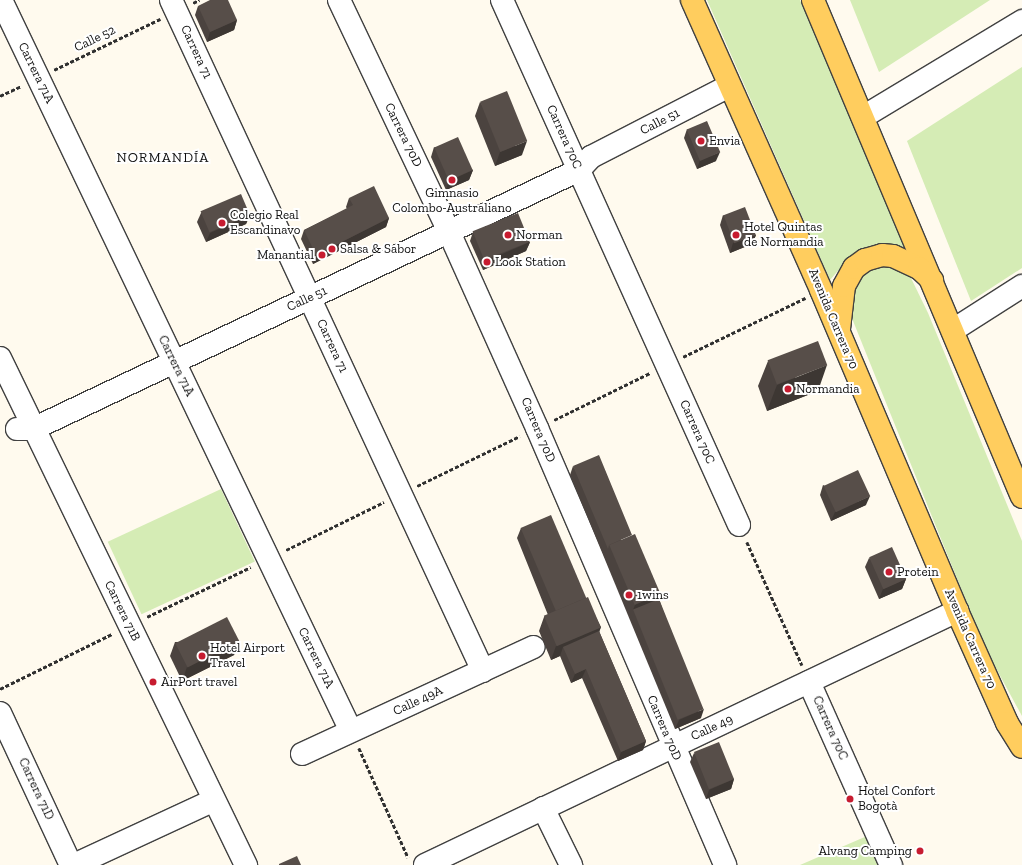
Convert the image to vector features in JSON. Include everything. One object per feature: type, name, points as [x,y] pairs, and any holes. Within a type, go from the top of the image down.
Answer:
[{"type":"main road","name":"Avenida Carrera 70","points":[[692,0],[728,86],[839,334],[957,611],[1007,723],[1022,747]]},
{"type":"main road","points":[[813,0],[933,281],[1022,497]]},
{"type":"main road","points":[[839,334],[844,286],[854,268],[865,260],[882,255],[893,256],[919,268],[933,281]]},
{"type":"main road","points":[[1007,723],[1022,761]]},
{"type":"street","name":"Carrera 71A","points":[[1,0],[351,731]]},
{"type":"street","name":"Carrera 70D","points":[[339,0],[447,226],[537,428],[672,747],[724,865]]},
{"type":"street","name":"Carrera 70C","points":[[502,0],[581,162],[739,525]]},
{"type":"street","name":"Carrera 71","points":[[174,5],[483,671]]},
{"type":"street","points":[[863,117],[1022,21]]},
{"type":"street","name":"Calle 51","points":[[20,428],[581,162],[728,86]]},
{"type":"street","points":[[953,330],[1022,286]]},
{"type":"street","name":"Carrera 71B","points":[[0,358],[20,428],[214,800],[246,865]]},
{"type":"street","name":"Calle 49","points":[[425,865],[957,611]]},
{"type":"street","name":"Calle 49A","points":[[302,754],[534,648]]},
{"type":"street","name":"Carrera 70C","points":[[809,682],[891,865]]},
{"type":"street","name":"Carrera 71D","points":[[0,713],[73,865]]},
{"type":"street","points":[[73,865],[214,800]]},
{"type":"street","points":[[543,808],[571,865]]},
{"type":"path","name":"Calle 52","points":[[0,96],[38,78],[174,5],[199,0]]},
{"type":"path","name":"Carrera 70C","points":[[739,525],[809,682]]},
{"type":"path","points":[[351,731],[411,865]]},
{"type":"green space","points":[[707,0],[800,0],[908,250],[889,245],[873,245],[861,249],[850,257],[830,280]]},
{"type":"green space","points":[[850,0],[990,0],[879,72]]},
{"type":"green space","points":[[1022,67],[1022,268],[971,301],[907,141]]},
{"type":"green space","points":[[875,263],[893,264],[910,276],[928,313],[1022,541],[1022,716],[985,648],[849,311],[854,285],[863,272]]},
{"type":"green space","points":[[221,489],[255,562],[142,614],[108,542]]},
{"type":"green space","points":[[867,836],[880,865],[800,865]]},
{"type":"building","points":[[210,0],[228,0],[237,20],[210,32],[198,6]]},
{"type":"building","points":[[507,91],[527,141],[500,152],[480,102]]},
{"type":"building","points":[[707,121],[720,152],[700,161],[687,130]]},
{"type":"building","points":[[458,137],[473,170],[449,180],[434,148]]},
{"type":"building","points":[[374,186],[389,218],[316,255],[304,230],[353,205],[349,198]]},
{"type":"building","points":[[241,194],[250,215],[209,232],[200,211]]},
{"type":"building","points":[[745,207],[756,235],[734,243],[724,215]]},
{"type":"building","points":[[518,213],[530,242],[484,260],[473,231]]},
{"type":"building","points":[[818,341],[827,365],[777,385],[768,360]]},
{"type":"building","points":[[599,455],[632,535],[609,545],[608,549],[573,466]]},
{"type":"building","points":[[858,470],[870,496],[836,512],[824,486]]},
{"type":"building","points":[[551,515],[586,598],[556,611],[521,528]]},
{"type":"building","points":[[635,534],[660,594],[635,605],[609,545]]},
{"type":"building","points":[[892,547],[906,579],[883,589],[869,557]]},
{"type":"building","points":[[588,597],[601,627],[557,646],[544,616]]},
{"type":"building","points":[[659,599],[704,709],[678,720],[633,609]]},
{"type":"building","points":[[227,617],[239,641],[188,667],[175,643]]},
{"type":"building","points":[[599,631],[646,741],[621,752],[586,669],[575,674],[563,647]]},
{"type":"building","points":[[719,742],[734,779],[709,789],[694,752]]},
{"type":"building","points":[[297,856],[301,865],[279,865],[279,864]]},
{"type":"place","name":"Envia","points":[[701,141]]},
{"type":"place","name":"Gimnasio Colombo-Australiano","points":[[452,180]]},
{"type":"place","name":"Colegio Real Escandinavo","points":[[222,223]]},
{"type":"place","name":"Norman","points":[[508,235]]},
{"type":"place","name":"Hotel Quintas de Normandia","points":[[736,235]]},
{"type":"place","name":"Salsa & Sabor","points":[[332,249]]},
{"type":"place","name":"Manantial","points":[[322,255]]},
{"type":"place","name":"Look Station","points":[[487,262]]},
{"type":"place","name":"Normandia","points":[[788,389]]},
{"type":"place","name":"Protein","points":[[889,572]]},
{"type":"place","name":"1wins","points":[[629,595]]},
{"type":"place","name":"Hotel Airport Travel","points":[[202,656]]},
{"type":"place","name":"AirPort travel","points":[[153,682]]},
{"type":"place","name":"Hotel Confort Bogotà","points":[[850,799]]},
{"type":"place","name":"Alvang Camping","points":[[920,851]]},
{"type":"district","name":"NORMANDÍA","points":[[163,158]]}]
